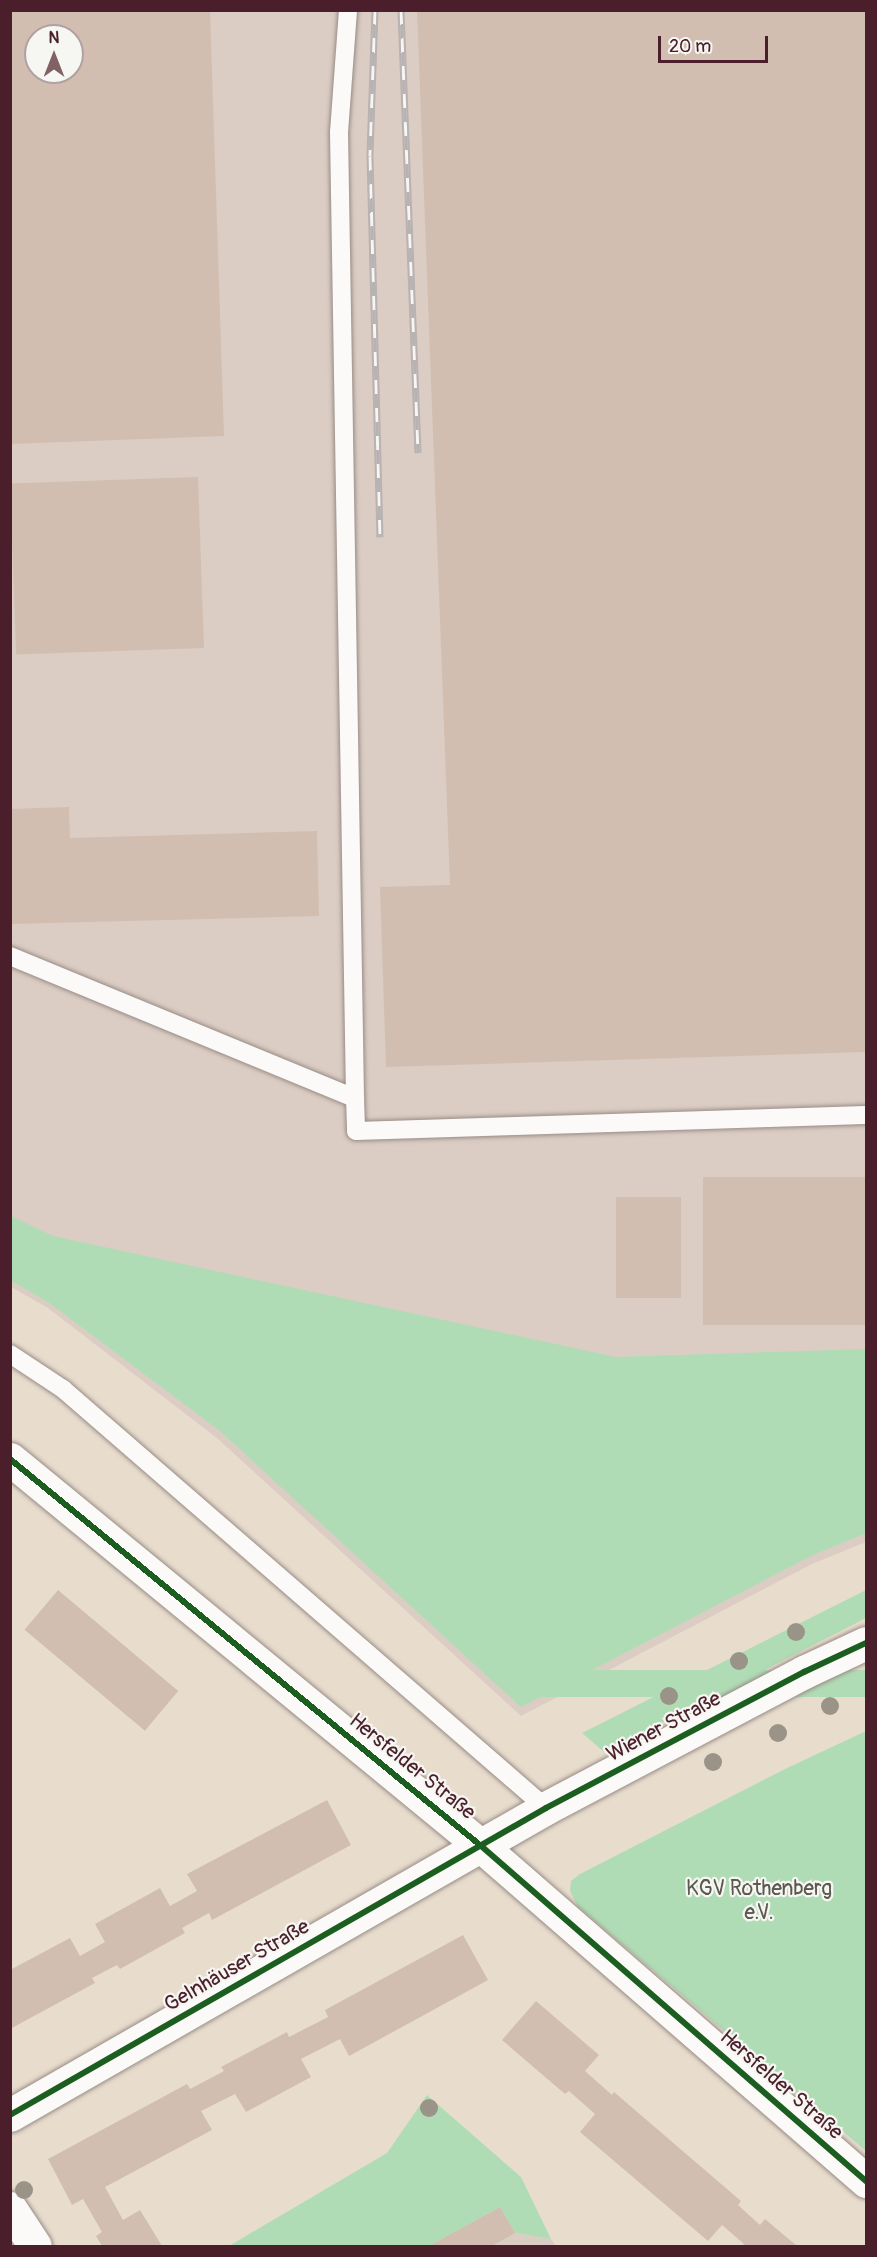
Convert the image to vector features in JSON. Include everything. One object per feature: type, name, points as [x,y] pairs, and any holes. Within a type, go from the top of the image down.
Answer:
[{"type":"street","name":"Hersfelder Straße","points":[[10,1459],[480,1845],[867,2181]]},
{"type":"street","name":"Wiener Straße","points":[[480,1845],[804,1672],[867,1643]]},
{"type":"street","name":"Gelnhäuser Straße","points":[[10,2115],[480,1845]]},
{"type":"street","points":[[10,2208],[34,2247]]},
{"type":"lane","points":[[348,10],[339,132],[356,1131],[867,1115]]},
{"type":"lane","points":[[10,956],[355,1098]]},
{"type":"lane","points":[[10,1354],[63,1389],[546,1808]]},
{"type":"shaded area","points":[[10,11],[866,11],[866,1542],[812,1564],[521,1716],[218,1439],[48,1308],[11,1287]]},
{"type":"shaded area","points":[[500,2207],[515,2233],[551,2239],[556,2246],[429,2246]]},
{"type":"green space","points":[[11,1216],[53,1236],[616,1357],[866,1349],[866,1533],[811,1556],[521,1707],[220,1431],[48,1302],[11,1281]]},
{"type":"green space","points":[[866,1590],[866,1618],[604,1752],[582,1733]]},
{"type":"green space","points":[[523,1670],[866,1670],[866,1697],[523,1697]]},
{"type":"green space","name":"KGV Rothenberg e.V.","points":[[866,1731],[866,2151],[578,1907],[570,1891],[571,1881],[580,1874],[785,1769]]},
{"type":"green space","points":[[427,2095],[521,2177],[551,2239],[515,2233],[500,2207],[429,2246],[229,2246],[387,2153]]},
{"type":"building","points":[[10,10],[210,10],[224,436],[10,444]]},
{"type":"building","points":[[417,10],[866,10],[866,1052],[386,1067],[380,887],[450,885]]},
{"type":"building","points":[[198,477],[204,648],[16,654],[10,484]]},
{"type":"building","points":[[69,807],[70,838],[317,831],[319,916],[10,924],[10,809]]},
{"type":"building","points":[[703,1177],[866,1177],[866,1325],[703,1325]]},
{"type":"building","points":[[616,1197],[681,1197],[681,1298],[616,1298]]},
{"type":"building","points":[[58,1590],[178,1691],[145,1731],[25,1630]]},
{"type":"building","points":[[327,1800],[351,1845],[212,1920],[209,1913],[182,1928],[185,1933],[120,1969],[117,1965],[92,1978],[95,1983],[10,2029],[10,1970],[70,1938],[80,1956],[105,1942],[95,1924],[160,1888],[170,1906],[197,1891],[187,1874]]},
{"type":"building","points":[[463,1935],[488,1980],[349,2056],[340,2039],[301,2059],[311,2077],[246,2112],[235,2094],[201,2111],[212,2130],[105,2187],[123,2220],[140,2210],[162,2246],[102,2246],[96,2236],[102,2232],[83,2199],[72,2205],[48,2159],[187,2084],[190,2089],[224,2071],[221,2067],[287,2032],[289,2037],[328,2017],[325,2010]]},
{"type":"building","points":[[536,2001],[599,2055],[585,2071],[612,2095],[614,2092],[741,2201],[738,2205],[760,2225],[765,2219],[797,2246],[742,2246],[744,2244],[722,2225],[708,2241],[580,2132],[595,2114],[569,2091],[565,2094],[502,2040]]},
{"type":"building","points":[[500,2207],[515,2233],[492,2246],[429,2246]]},
{"type":"railway","points":[[375,10],[370,156],[380,537]]},
{"type":"railway","points":[[401,10],[418,453]]},
{"type":"cycle path","points":[[10,1459],[480,1845],[866,2181]]},
{"type":"cycle path","points":[[10,2115],[546,1808],[804,1672],[866,1643]]}]
